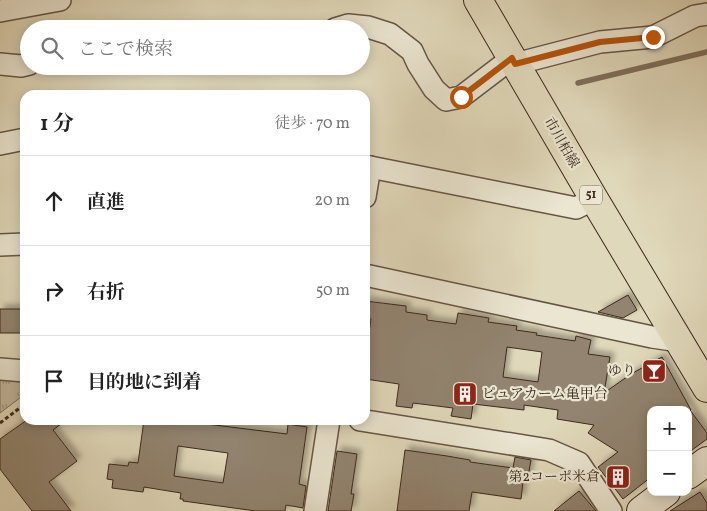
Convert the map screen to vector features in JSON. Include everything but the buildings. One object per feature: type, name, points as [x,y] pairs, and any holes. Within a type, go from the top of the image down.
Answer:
[{"type":"main road","name":"市川柏線","points":[[478,0],[707,388]]},
{"type":"street","points":[[0,11],[60,0]]},
{"type":"street","points":[[370,28],[390,34],[412,50],[418,64],[434,89],[446,100],[461,97],[513,61],[600,42],[653,37],[695,16],[707,14]]},
{"type":"street","points":[[0,64],[20,66]]},
{"type":"street","points":[[0,144],[20,140]]},
{"type":"street","points":[[370,168],[576,208],[594,199]]},
{"type":"street","points":[[0,245],[20,244]]},
{"type":"street","points":[[370,276],[643,335],[679,340]]},
{"type":"street","points":[[0,369],[20,370]]},
{"type":"street","points":[[370,422],[549,450],[579,463],[611,511]]},
{"type":"street","points":[[315,511],[328,425]]},
{"type":"street","points":[[692,472],[707,461]]},
{"type":"street","points":[[641,511],[661,496]]},
{"type":"path","points":[[0,423],[20,408]]},
{"type":"green space","points":[[0,378],[20,379],[20,398],[0,413]]},
{"type":"waterway","points":[[578,83],[707,52]]},
{"type":"place","name":"ゆり","points":[[654,371]]},
{"type":"place","name":"ピュアカーム亀甲台","points":[[465,394]]},
{"type":"place","name":"第2コーポ米倉","points":[[618,477]]},
{"type":"route","points":[[461,97],[512,58],[515,64],[600,42],[653,37]]}]
